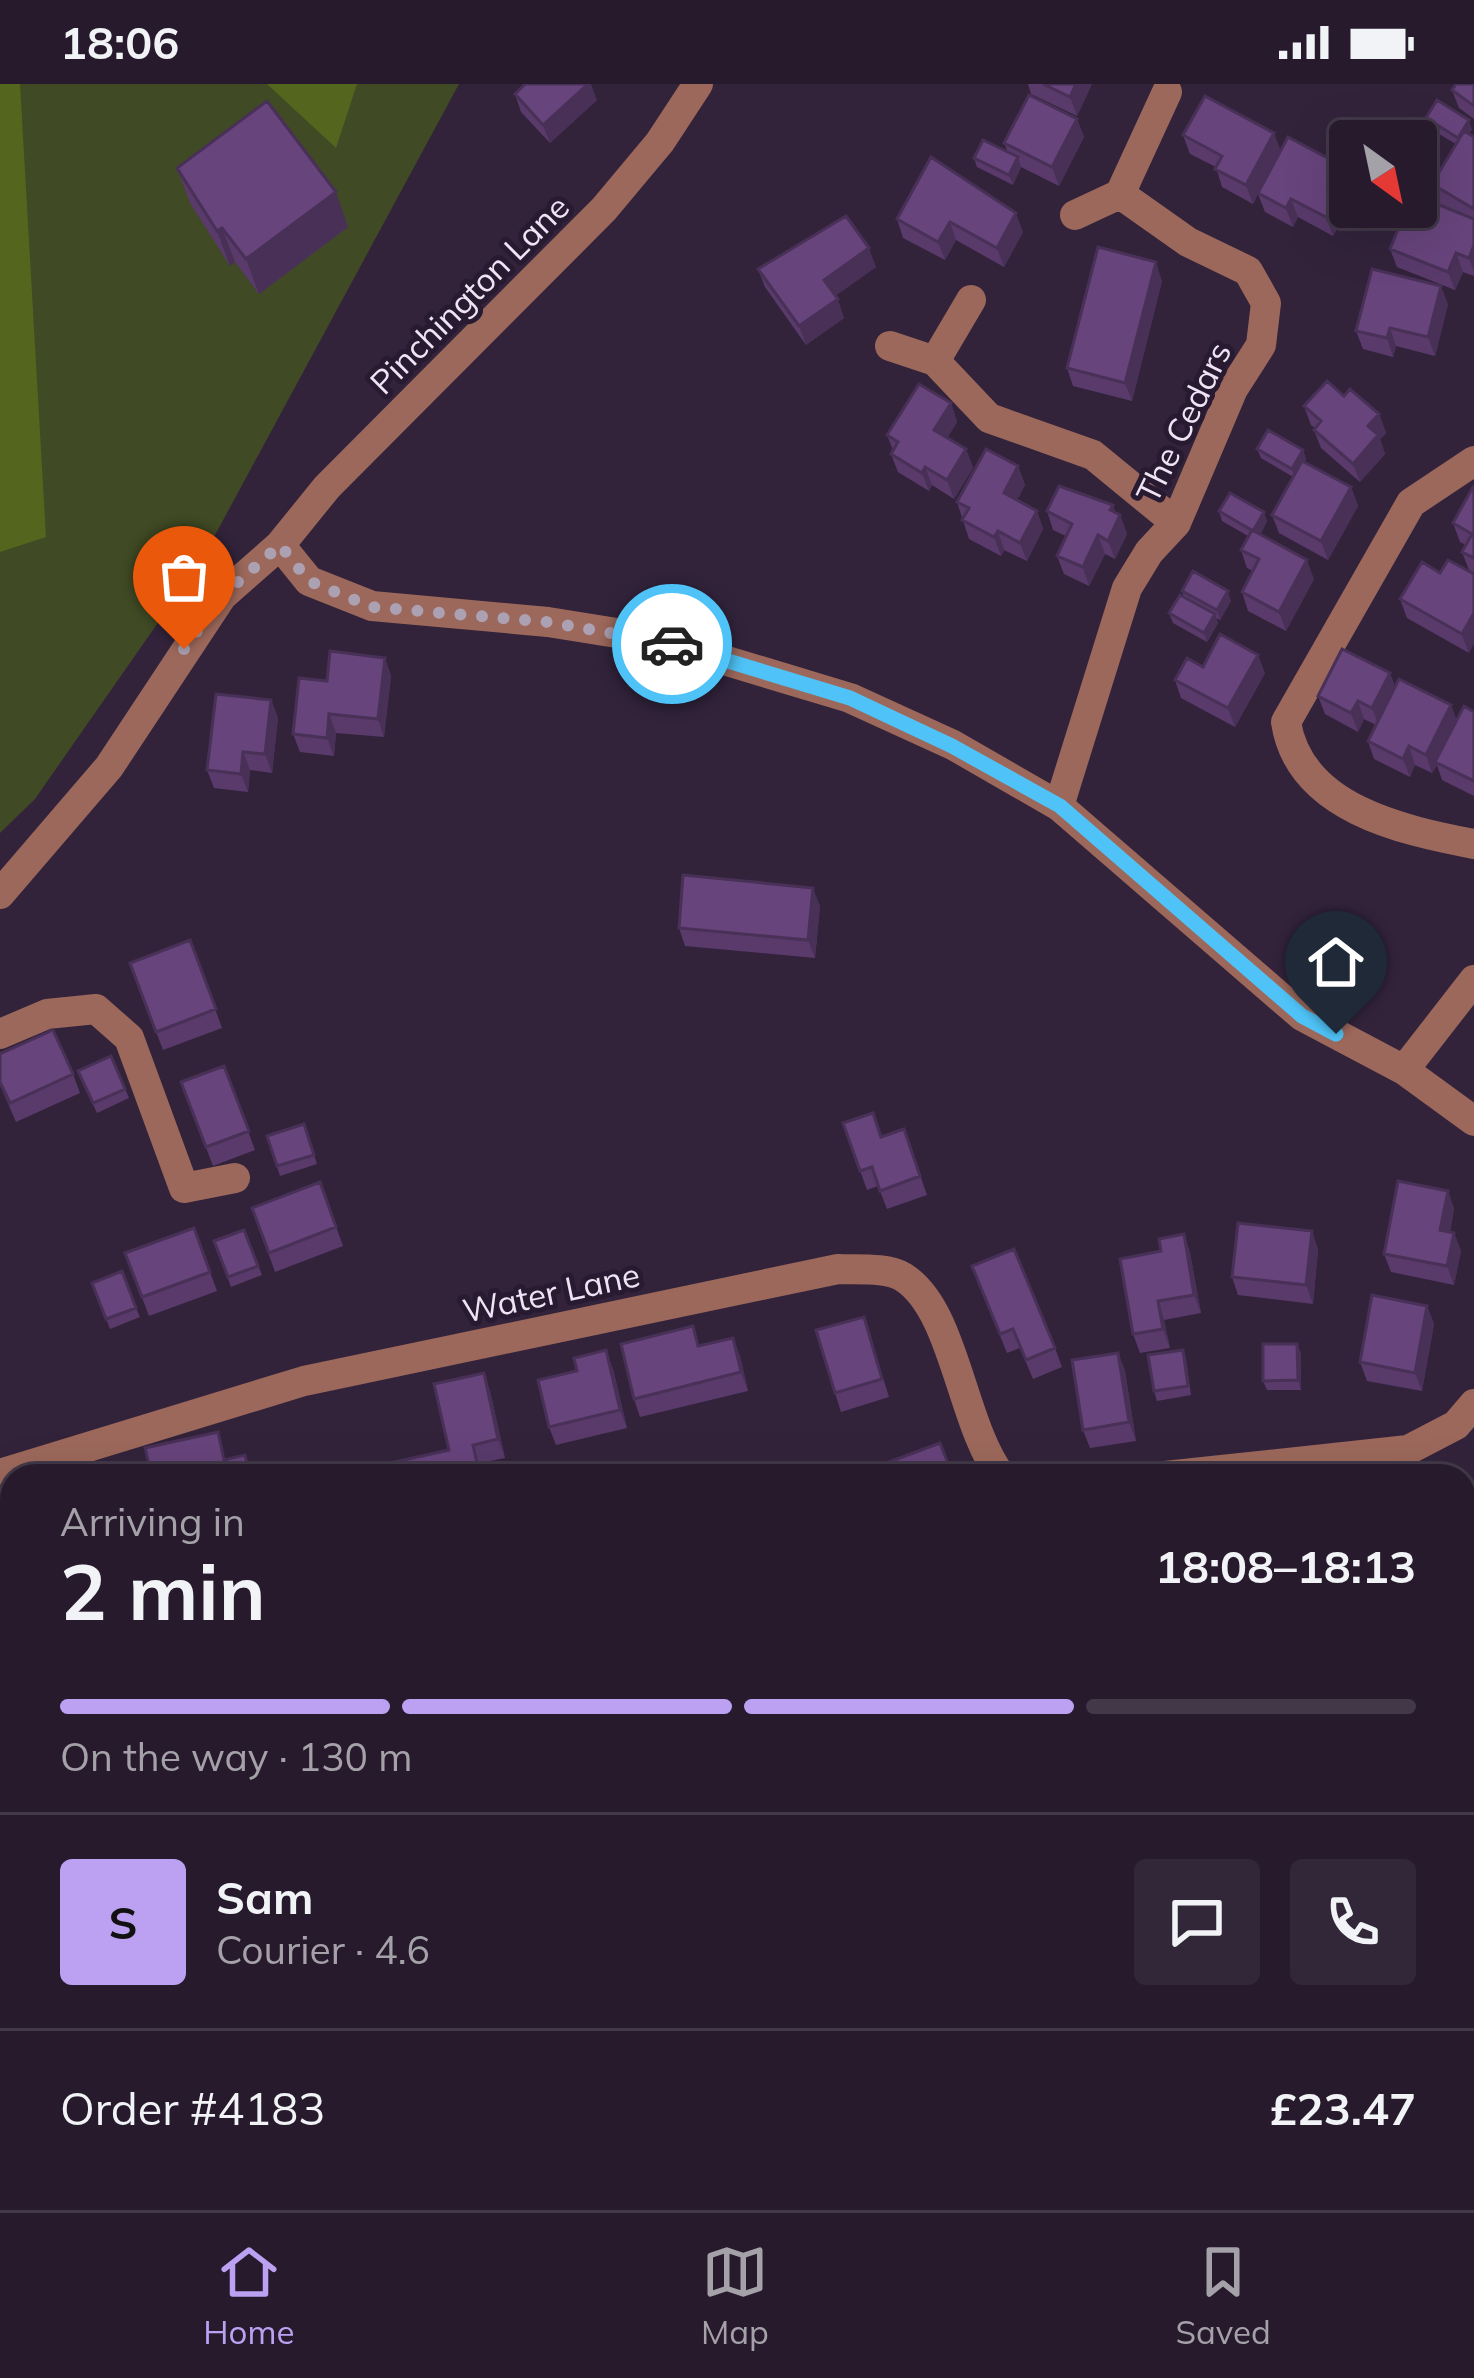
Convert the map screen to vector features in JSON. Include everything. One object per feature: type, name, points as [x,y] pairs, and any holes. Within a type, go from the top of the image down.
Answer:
[{"type":"street","name":"Pinchington Lane","points":[[0,894],[109,766],[210,610],[280,545],[327,487],[604,209],[659,142],[698,84]]},
{"type":"street","points":[[1076,215],[1120,194],[1167,92]]},
{"type":"street","name":"The Cedars","points":[[1060,806],[1127,588],[1149,552],[1176,523],[1233,389],[1261,345],[1266,303],[1248,271],[1188,242],[1120,194]]},
{"type":"street","points":[[935,361],[971,300]]},
{"type":"street","points":[[890,346],[935,361],[989,418],[1093,455],[1176,523]]},
{"type":"street","points":[[1474,461],[1411,503],[1304,682],[1286,722],[1290,751],[1307,776],[1346,805],[1420,833],[1474,844]]},
{"type":"street","points":[[280,545],[309,581],[372,607],[548,622],[654,639],[850,698],[952,746],[1060,806],[1302,1016],[1405,1070],[1474,1121]]},
{"type":"street","points":[[1405,1070],[1474,980]]},
{"type":"street","points":[[0,1034],[47,1014],[96,1009],[129,1038],[184,1188],[235,1178]]},
{"type":"street","name":"Water Lane","points":[[33,1464],[304,1381],[838,1268],[900,1274],[928,1299],[982,1451],[992,1464]]},
{"type":"street","points":[[1277,1464],[1408,1450],[1456,1425],[1474,1404]]},
{"type":"green space","points":[[0,84],[459,84],[201,561],[35,799],[0,833]]},
{"type":"green space","points":[[0,84],[20,84],[46,537],[0,552]]},
{"type":"green space","points":[[267,84],[357,84],[336,148]]},
{"type":"building","points":[[525,84],[588,84],[543,125],[515,94]]},
{"type":"building","points":[[1043,84],[1076,84],[1070,97]]},
{"type":"building","points":[[1456,84],[1474,84],[1474,106],[1452,90]]},
{"type":"building","points":[[1029,95],[1077,119],[1052,167],[1004,143]]},
{"type":"building","points":[[1205,96],[1274,133],[1246,185],[1215,169],[1222,156],[1183,135]]},
{"type":"building","points":[[1437,100],[1469,120],[1458,138],[1437,125],[1437,120],[1426,118]]},
{"type":"building","points":[[267,101],[336,192],[246,259],[222,228],[217,231],[177,168]]},
{"type":"building","points":[[1464,131],[1474,137],[1474,209],[1437,187],[1437,176]]},
{"type":"building","points":[[1288,137],[1329,159],[1326,217],[1291,199],[1286,208],[1258,193]]},
{"type":"building","points":[[983,140],[1018,157],[1009,175],[974,158]]},
{"type":"building","points":[[931,157],[1016,213],[997,248],[950,222],[938,242],[897,219]]},
{"type":"building","points":[[1437,204],[1474,219],[1469,258],[1456,253],[1448,272],[1390,249],[1399,228],[1437,228]]},
{"type":"building","points":[[846,216],[869,248],[824,280],[838,299],[799,326],[758,269]]},
{"type":"building","points":[[1098,247],[1156,262],[1125,383],[1067,368]]},
{"type":"building","points":[[1372,269],[1441,286],[1428,337],[1390,328],[1387,338],[1356,331]]},
{"type":"building","points":[[1327,381],[1344,396],[1350,389],[1379,414],[1368,426],[1378,435],[1353,464],[1314,430],[1321,421],[1304,406]]},
{"type":"building","points":[[919,384],[951,403],[934,430],[966,449],[947,480],[925,467],[922,473],[891,454],[898,442],[887,435]]},
{"type":"building","points":[[1268,430],[1303,450],[1292,469],[1257,449]]},
{"type":"building","points":[[986,449],[1018,466],[1004,493],[1037,511],[1020,543],[998,531],[994,537],[962,520],[969,508],[957,502]]},
{"type":"building","points":[[1302,461],[1351,487],[1321,541],[1272,515]]},
{"type":"building","points":[[1059,486],[1113,505],[1110,510],[1120,515],[1108,541],[1098,535],[1083,567],[1057,556],[1072,524],[1047,511]]},
{"type":"building","points":[[1473,487],[1474,558],[1462,552],[1472,534],[1453,523]]},
{"type":"building","points":[[1230,493],[1264,512],[1253,531],[1219,511]]},
{"type":"building","points":[[1252,530],[1307,560],[1279,612],[1242,592],[1259,559],[1241,550]]},
{"type":"building","points":[[1448,560],[1474,574],[1474,613],[1462,634],[1400,599],[1422,562],[1440,573]]},
{"type":"building","points":[[1193,571],[1228,591],[1217,610],[1182,591]]},
{"type":"building","points":[[1180,595],[1215,614],[1204,633],[1169,613]]},
{"type":"building","points":[[1220,634],[1258,655],[1228,708],[1175,680],[1187,658],[1203,667]]},
{"type":"building","points":[[1342,649],[1390,673],[1372,708],[1358,701],[1351,713],[1318,696]]},
{"type":"building","points":[[330,651],[385,658],[378,719],[329,714],[327,738],[293,734],[299,678],[327,681]]},
{"type":"building","points":[[1399,679],[1451,705],[1426,755],[1409,746],[1403,759],[1368,741]]},
{"type":"building","points":[[216,694],[271,700],[265,754],[243,752],[241,774],[207,770]]},
{"type":"building","points":[[1464,706],[1474,712],[1474,781],[1435,762]]},
{"type":"building","points":[[683,875],[813,888],[808,940],[679,928]]},
{"type":"building","points":[[190,940],[216,1009],[156,1032],[130,963]]},
{"type":"building","points":[[53,1030],[73,1074],[10,1103],[0,1082],[0,1054]]},
{"type":"building","points":[[111,1056],[125,1089],[93,1103],[78,1071]]},
{"type":"building","points":[[224,1066],[249,1131],[206,1147],[181,1082]]},
{"type":"building","points":[[873,1113],[881,1137],[904,1129],[920,1176],[880,1191],[872,1167],[860,1171],[843,1123]]},
{"type":"building","points":[[304,1124],[314,1155],[277,1166],[267,1136]]},
{"type":"building","points":[[1398,1181],[1448,1191],[1440,1230],[1454,1233],[1447,1266],[1384,1254]]},
{"type":"building","points":[[320,1182],[336,1227],[269,1253],[252,1208]]},
{"type":"building","points":[[1238,1223],[1312,1231],[1306,1285],[1232,1277]]},
{"type":"building","points":[[194,1228],[210,1272],[142,1297],[125,1253]]},
{"type":"building","points":[[244,1230],[258,1266],[228,1277],[214,1241]]},
{"type":"building","points":[[1184,1234],[1194,1295],[1158,1301],[1163,1329],[1133,1334],[1120,1259],[1161,1251],[1159,1239]]},
{"type":"building","points":[[1014,1249],[1055,1348],[1026,1360],[1013,1329],[1000,1334],[972,1266]]},
{"type":"building","points":[[122,1271],[136,1308],[106,1319],[92,1283]]},
{"type":"building","points":[[1372,1295],[1427,1306],[1415,1373],[1360,1362]]},
{"type":"building","points":[[864,1317],[882,1379],[835,1393],[816,1330]]},
{"type":"building","points":[[693,1326],[698,1346],[733,1338],[741,1372],[634,1399],[621,1344]]},
{"type":"building","points":[[1263,1344],[1297,1344],[1298,1380],[1263,1381]]},
{"type":"building","points":[[606,1350],[620,1410],[549,1427],[538,1380],[577,1371],[574,1358]]},
{"type":"building","points":[[1183,1350],[1188,1386],[1154,1391],[1148,1355]]},
{"type":"building","points":[[1118,1353],[1129,1422],[1083,1430],[1072,1360]]},
{"type":"building","points":[[484,1373],[498,1439],[473,1445],[477,1464],[390,1464],[449,1450],[434,1384]]},
{"type":"building","points":[[218,1432],[224,1460],[245,1455],[247,1464],[149,1464],[145,1448]]},
{"type":"building","points":[[940,1443],[948,1464],[884,1464]]},
{"type":"way so far","points":[[184,649],[222,596],[280,545],[309,581],[372,607],[548,622],[672,644]]},
{"type":"route","points":[[672,644],[850,698],[952,746],[1060,806],[1302,1016],[1336,1034]]}]
